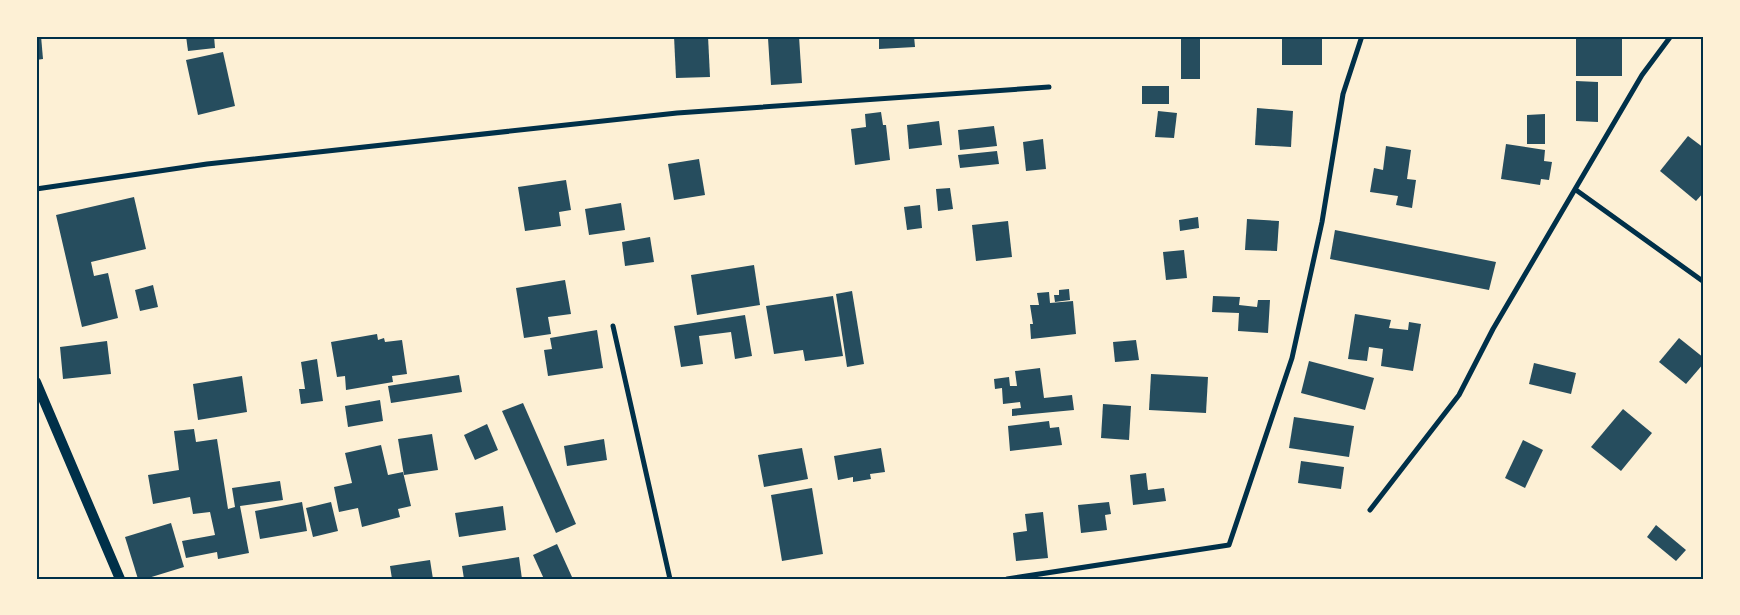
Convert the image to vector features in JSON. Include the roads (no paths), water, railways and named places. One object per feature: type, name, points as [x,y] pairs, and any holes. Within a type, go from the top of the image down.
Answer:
[{"type":"main road","points":[[36,382],[120,579]]},
{"type":"street","points":[[1007,579],[1229,545],[1292,358],[1322,222],[1343,94],[1362,36]]},
{"type":"street","points":[[1370,510],[1458,395],[1493,330],[1642,75],[1671,36]]},
{"type":"street","points":[[36,189],[207,164],[677,113],[1049,87]]},
{"type":"street","points":[[1576,190],[1704,282]]},
{"type":"street","points":[[613,326],[670,579]]}]
